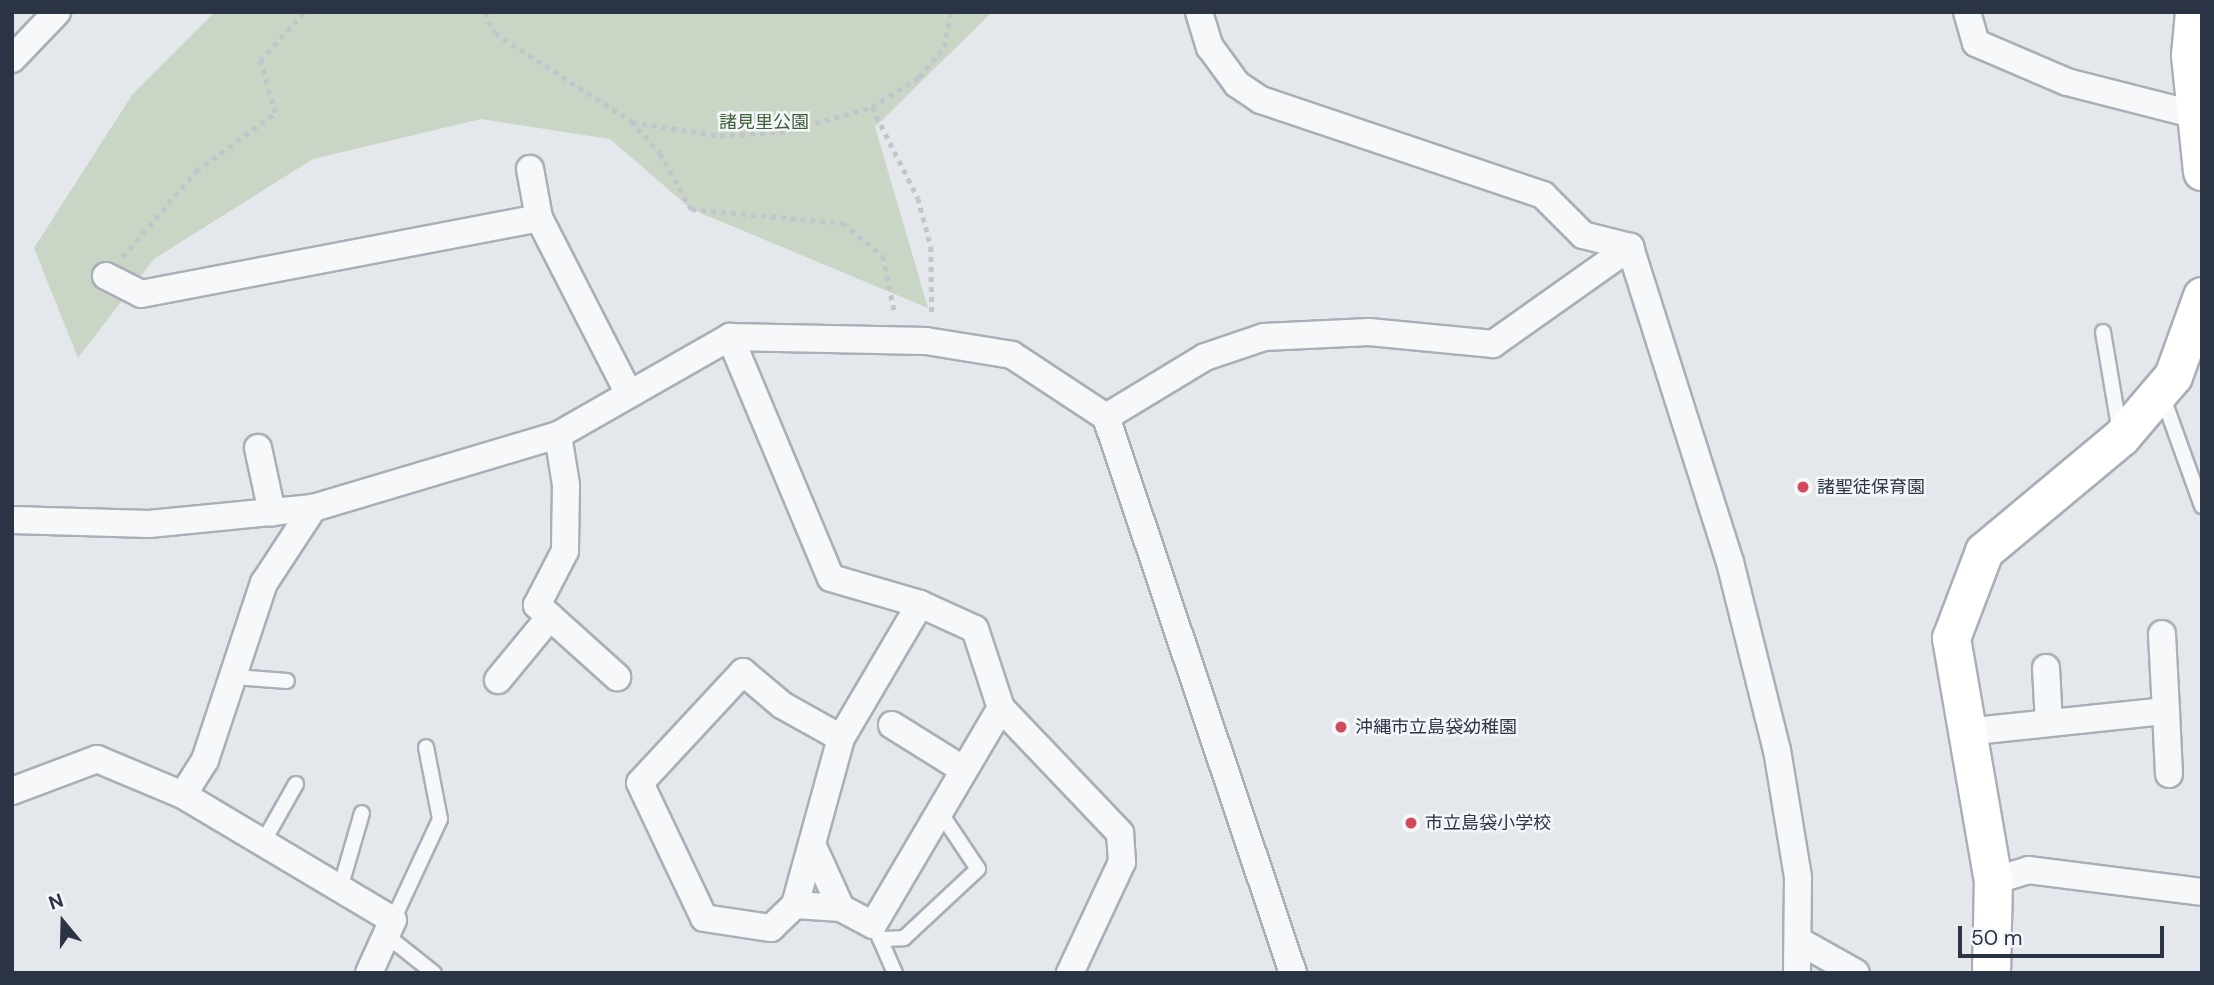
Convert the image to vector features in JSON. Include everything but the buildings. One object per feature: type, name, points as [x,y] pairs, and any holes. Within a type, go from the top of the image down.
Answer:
[{"type":"street","points":[[12,59],[57,12]]},
{"type":"street","points":[[1199,12],[1210,47],[1237,84],[1261,100],[1543,195],[1583,235],[1630,247]]},
{"type":"street","points":[[1966,12],[1976,43],[2067,82],[2193,114]]},
{"type":"street","points":[[2194,12],[2193,114],[2202,170]]},
{"type":"street","points":[[530,169],[539,218],[629,394]]},
{"type":"street","points":[[106,276],[142,294],[539,218]]},
{"type":"street","points":[[1106,417],[1205,357],[1264,337],[1369,332],[1493,344],[1630,247]]},
{"type":"street","points":[[1630,247],[1730,562],[1777,750],[1798,877],[1797,973]]},
{"type":"street","points":[[1992,973],[1993,881],[1965,732],[1951,638],[1984,551],[2121,437],[2173,376],[2202,296]]},
{"type":"street","points":[[12,520],[149,524],[313,508],[558,435],[730,337],[900,334],[1012,355],[1106,417],[1293,973]]},
{"type":"street","points":[[730,337],[831,578],[920,604],[975,629],[1001,708],[1120,833],[1122,862],[1070,973]]},
{"type":"street","points":[[558,435],[566,485],[565,551],[537,605],[617,677]]},
{"type":"street","points":[[258,448],[272,512]]},
{"type":"street","points":[[183,795],[205,760],[264,583],[313,508]]},
{"type":"street","points":[[841,738],[782,705],[743,672],[640,783],[704,918],[771,928],[795,905],[841,738],[920,604]]},
{"type":"street","points":[[498,680],[550,617]]},
{"type":"street","points":[[2162,634],[2169,774]]},
{"type":"street","points":[[2046,668],[2049,723]]},
{"type":"street","points":[[795,905],[841,908],[876,932],[940,811],[1001,708]]},
{"type":"street","points":[[1965,732],[2166,711]]},
{"type":"street","points":[[892,725],[964,770]]},
{"type":"street","points":[[12,792],[97,759],[183,795],[340,892],[390,928],[369,973]]},
{"type":"street","points":[[812,844],[841,908]]},
{"type":"street","points":[[1993,881],[2028,870],[2202,892]]},
{"type":"street","points":[[1799,941],[1856,973]]},
{"type":"lane","points":[[2103,332],[2121,437]]},
{"type":"lane","points":[[2160,390],[2202,506]]},
{"type":"lane","points":[[234,677],[287,681]]},
{"type":"lane","points":[[426,747],[440,819],[390,928],[434,973]]},
{"type":"lane","points":[[262,844],[296,784]]},
{"type":"lane","points":[[876,932],[904,938],[978,869],[940,811]]},
{"type":"lane","points":[[340,892],[362,813]]},
{"type":"lane","points":[[876,932],[895,973]]},
{"type":"path","points":[[106,276],[196,171],[275,113],[260,61],[304,12]]},
{"type":"path","points":[[485,12],[495,33],[631,121],[660,153],[691,209],[843,223],[883,256],[900,334],[933,317],[930,247],[918,198],[872,107]]},
{"type":"path","points":[[631,121],[720,136],[786,131],[872,107],[919,77],[944,47],[951,12]]},
{"type":"green space","name":"諸見里公園","points":[[215,12],[992,12],[875,127],[928,308],[691,209],[610,139],[481,119],[313,159],[154,259],[78,358],[34,248],[132,95]]},
{"type":"place","name":"諸聖徒保育園","points":[[1803,487]]},
{"type":"place","name":"沖縄市立島袋幼稚園","points":[[1341,727]]},
{"type":"place","name":"市立島袋小学校","points":[[1411,823]]}]
